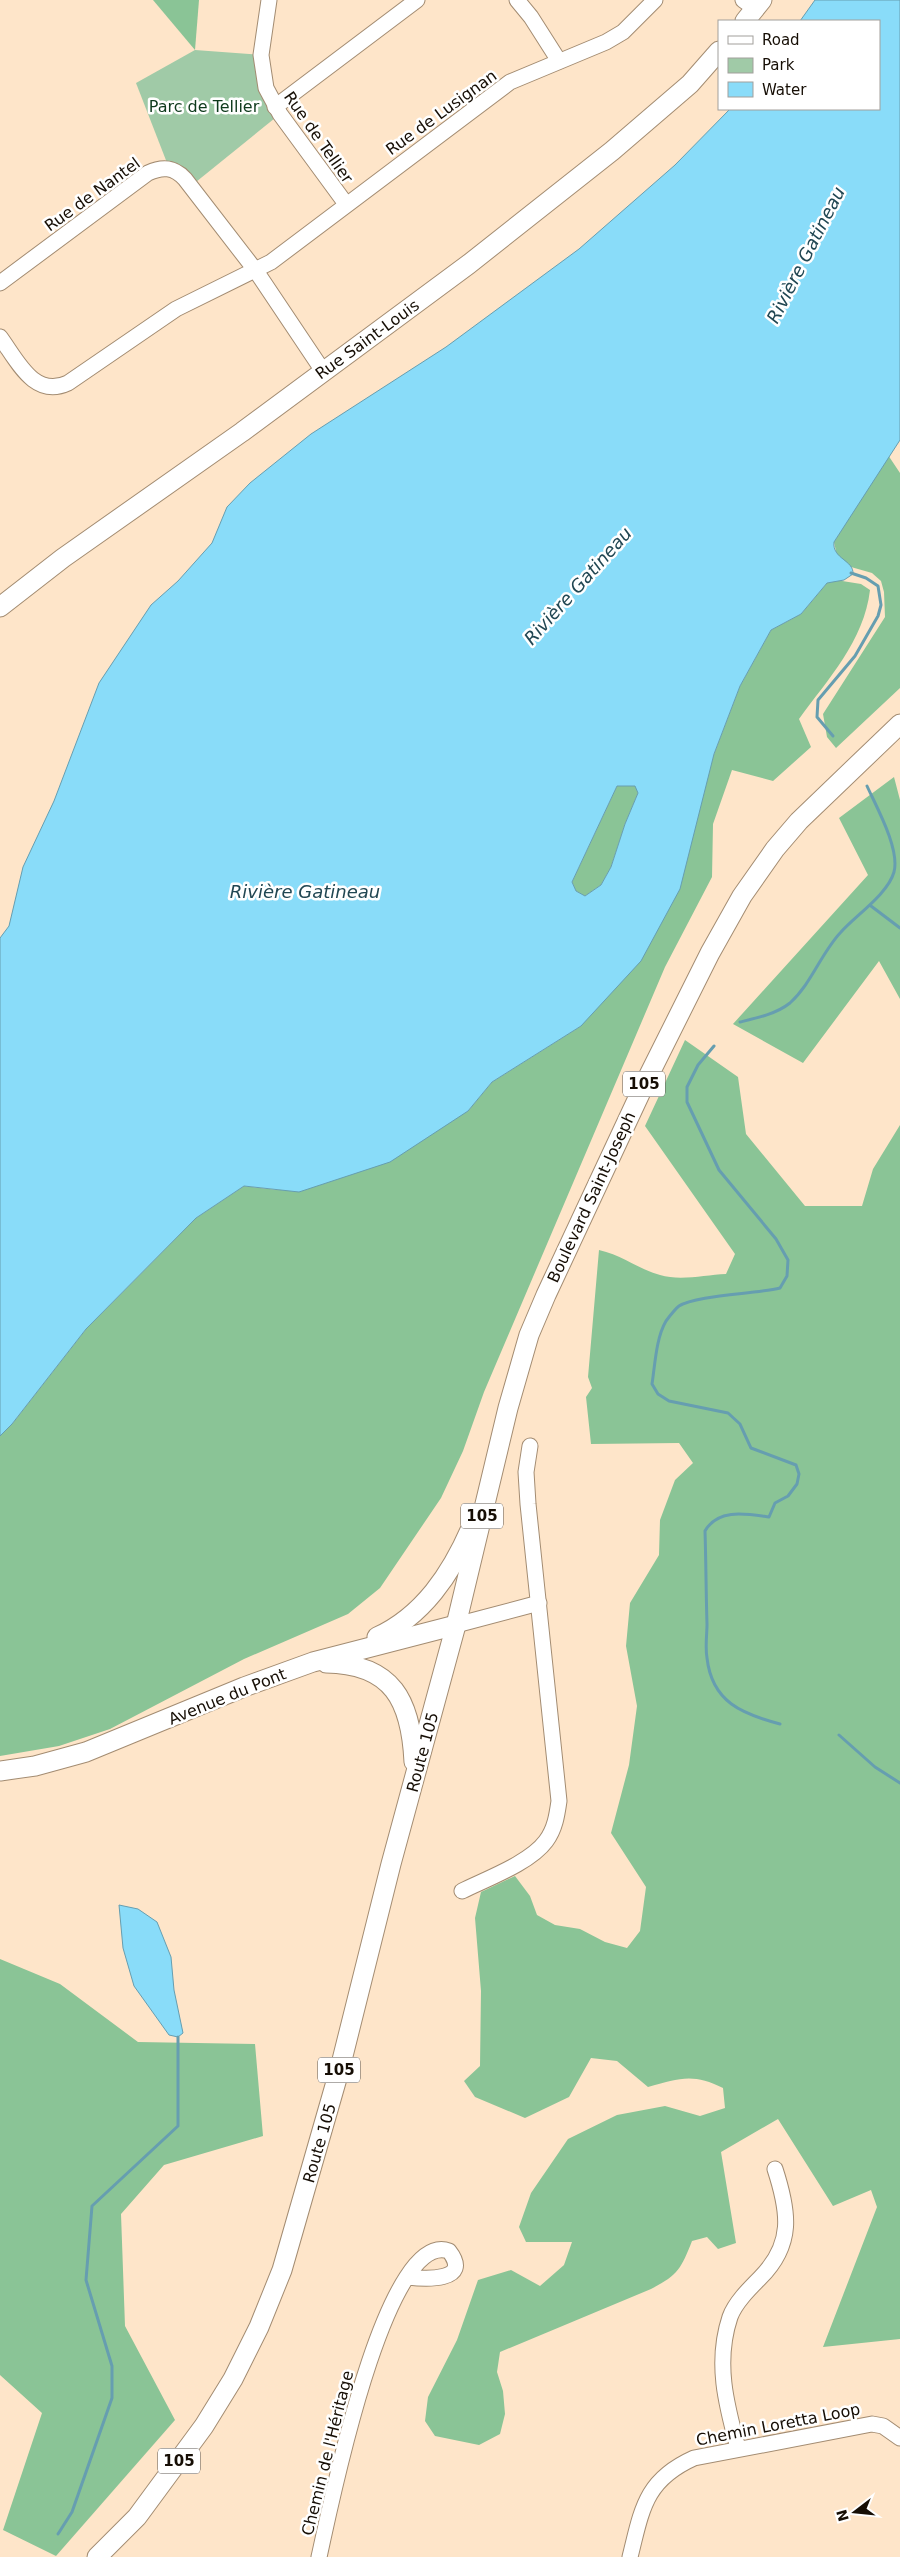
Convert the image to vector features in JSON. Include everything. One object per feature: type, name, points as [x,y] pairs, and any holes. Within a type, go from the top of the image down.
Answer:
[{"type":"main road","name":"Rue Saint-Louis","points":[[0,607],[63,558],[242,432],[470,264],[612,151],[690,84],[718,52]]},
{"type":"main road","name":"Boulevard Saint-Joseph","points":[[456,1625],[508,1408],[529,1335],[641,1092],[724,926],[757,873],[799,821],[900,724]]},
{"type":"main road","points":[[313,1662],[387,1632],[404,1621],[431,1596],[460,1552],[472,1524],[508,1408]]},
{"type":"main road","name":"Avenue du Pont","points":[[0,1771],[35,1766],[86,1752],[244,1687],[313,1662],[456,1625]]},
{"type":"main road","name":"Route 105","points":[[97,2557],[137,2517],[204,2426],[246,2354],[272,2297],[293,2235],[337,2078],[456,1625]]},
{"type":"main road","points":[[313,1662],[345,1663],[361,1666],[374,1673],[398,1696],[410,1720],[414,1781]]},
{"type":"street","name":"Rue de Tellier","points":[[269,0],[261,66],[266,88],[275,107],[346,204]]},
{"type":"street","points":[[275,107],[417,0]]},
{"type":"street","points":[[517,0],[531,17],[559,61]]},
{"type":"street","name":"Rue de Lusignan","points":[[256,271],[510,82],[590,50],[623,32],[655,0]]},
{"type":"street","name":"Rue de Nantel","points":[[0,283],[148,173],[162,168],[174,170],[186,179],[256,271],[323,371]]},
{"type":"street","points":[[0,336],[35,382],[48,388],[60,387],[176,309],[256,271]]},
{"type":"street","points":[[462,1891],[509,1868],[536,1851],[545,1842],[556,1820],[559,1801],[526,1472],[530,1446]]},
{"type":"street","points":[[456,1625],[539,1604]]},
{"type":"street","points":[[738,2448],[726,2406],[721,2349],[730,2315],[747,2291],[775,2263],[786,2233],[783,2194],[775,2169]]},
{"type":"street","name":"Chemin de l'Héritage","points":[[319,2557],[361,2384],[387,2316],[399,2291],[408,2278]]},
{"type":"street","name":"Chemin Loretta Loop","points":[[630,2557],[646,2499],[661,2478],[671,2470],[694,2458],[738,2448],[872,2424],[891,2430],[900,2438]]},
{"type":"green space","points":[[153,0],[199,0],[195,50]]},
{"type":"green space","name":"Parc de Tellier","points":[[195,50],[261,55],[280,114],[191,186],[169,168],[136,83]]},
{"type":"green space","points":[[888,455],[900,473],[900,688],[836,748],[827,737],[823,714],[885,617],[884,592],[881,581],[872,573],[851,567],[837,556],[834,542]]},
{"type":"green space","points":[[836,580],[861,584],[870,590],[866,609],[853,643],[833,674],[799,719],[811,747],[773,781],[732,770],[713,824],[712,877],[665,967],[484,1392],[463,1451],[441,1498],[380,1588],[348,1614],[244,1659],[110,1729],[59,1746],[0,1756],[0,1436],[12,1424],[86,1329],[196,1218],[244,1186],[278,1190],[468,1111],[492,1082],[581,1026],[697,813],[714,754],[740,686],[771,630],[801,614],[827,583]]},
{"type":"green space","points":[[894,777],[900,800],[900,999],[879,961],[803,1063],[733,1024],[868,875],[839,818]]},
{"type":"green space","points":[[617,786],[636,786],[638,793],[625,824],[611,867],[601,885],[585,896],[576,891],[572,882]]},
{"type":"green space","points":[[685,1040],[738,1077],[746,1134],[805,1206],[862,1206],[873,1169],[900,1125],[900,2339],[823,2347],[877,2207],[871,2190],[833,2206],[778,2119],[721,2152],[736,2243],[718,2249],[707,2237],[692,2241],[678,2270],[667,2280],[651,2289],[500,2352],[497,2372],[503,2391],[505,2414],[500,2434],[479,2445],[435,2436],[425,2421],[428,2397],[457,2340],[478,2280],[511,2270],[540,2286],[564,2265],[572,2242],[526,2242],[519,2227],[531,2193],[568,2139],[617,2115],[665,2106],[700,2116],[725,2108],[723,2088],[713,2083],[686,2078],[648,2087],[617,2061],[591,2058],[569,2097],[525,2118],[475,2097],[464,2081],[480,2066],[481,1991],[475,1918],[481,1892],[515,1876],[530,1896],[537,1915],[555,1925],[580,1929],[605,1942],[627,1948],[640,1931],[646,1887],[611,1833],[629,1765],[637,1706],[626,1646],[630,1603],[659,1555],[660,1520],[675,1480],[693,1463],[679,1443],[591,1444],[586,1397],[592,1388],[588,1377],[599,1250],[660,1275],[676,1278],[726,1274],[735,1254],[645,1126]]},
{"type":"green space","points":[[0,1959],[60,1984],[138,2042],[255,2044],[263,2136],[164,2165],[121,2214],[125,2326],[175,2420],[56,2556],[3,2530],[42,2413],[0,2375]]},
{"type":"water","name":"Rivière Gatineau","points":[[815,0],[900,0],[900,440],[834,542],[836,552],[850,565],[853,574],[844,580],[827,583],[801,614],[771,630],[740,686],[714,754],[680,889],[641,961],[581,1026],[492,1082],[468,1111],[390,1162],[299,1192],[244,1186],[196,1218],[86,1329],[12,1424],[0,1436],[0,938],[9,926],[23,867],[54,801],[99,683],[151,605],[178,581],[212,543],[227,507],[250,483],[311,434],[446,347],[579,249],[675,165],[729,110],[880,110],[880,20],[801,20]],"holes":[[[617,786],[635,786],[638,793],[625,824],[611,867],[601,885],[585,896],[576,891],[572,882]]]},
{"type":"water","points":[[119,1905],[138,1909],[157,1922],[171,1957],[174,1990],[183,2033],[178,2037],[169,2035],[134,1986],[123,1948]]},
{"type":"waterway","points":[[833,736],[817,717],[818,700],[855,656],[878,616],[881,605],[878,586],[866,578],[851,573]]},
{"type":"waterway","points":[[740,1022],[773,1013],[790,1003],[798,995],[834,940],[878,896],[891,880],[895,863],[891,840],[867,786]]},
{"type":"waterway","points":[[871,906],[900,928]]},
{"type":"waterway","points":[[714,1046],[698,1065],[687,1087],[687,1102],[719,1170],[776,1239],[788,1260],[787,1276],[780,1288],[699,1299],[679,1306],[666,1321],[660,1335],[652,1384],[658,1394],[669,1401],[728,1413],[740,1424],[751,1448],[796,1465],[799,1474],[797,1484],[788,1496],[775,1503],[769,1517],[734,1514],[717,1519],[705,1531],[706,1650],[710,1673],[722,1696],[731,1704],[753,1716],[780,1724]]},
{"type":"waterway","points":[[839,1735],[875,1767],[900,1783]]},
{"type":"waterway","points":[[58,2534],[72,2512],[112,2398],[112,2366],[86,2280],[92,2206],[178,2126],[178,2037]]}]
